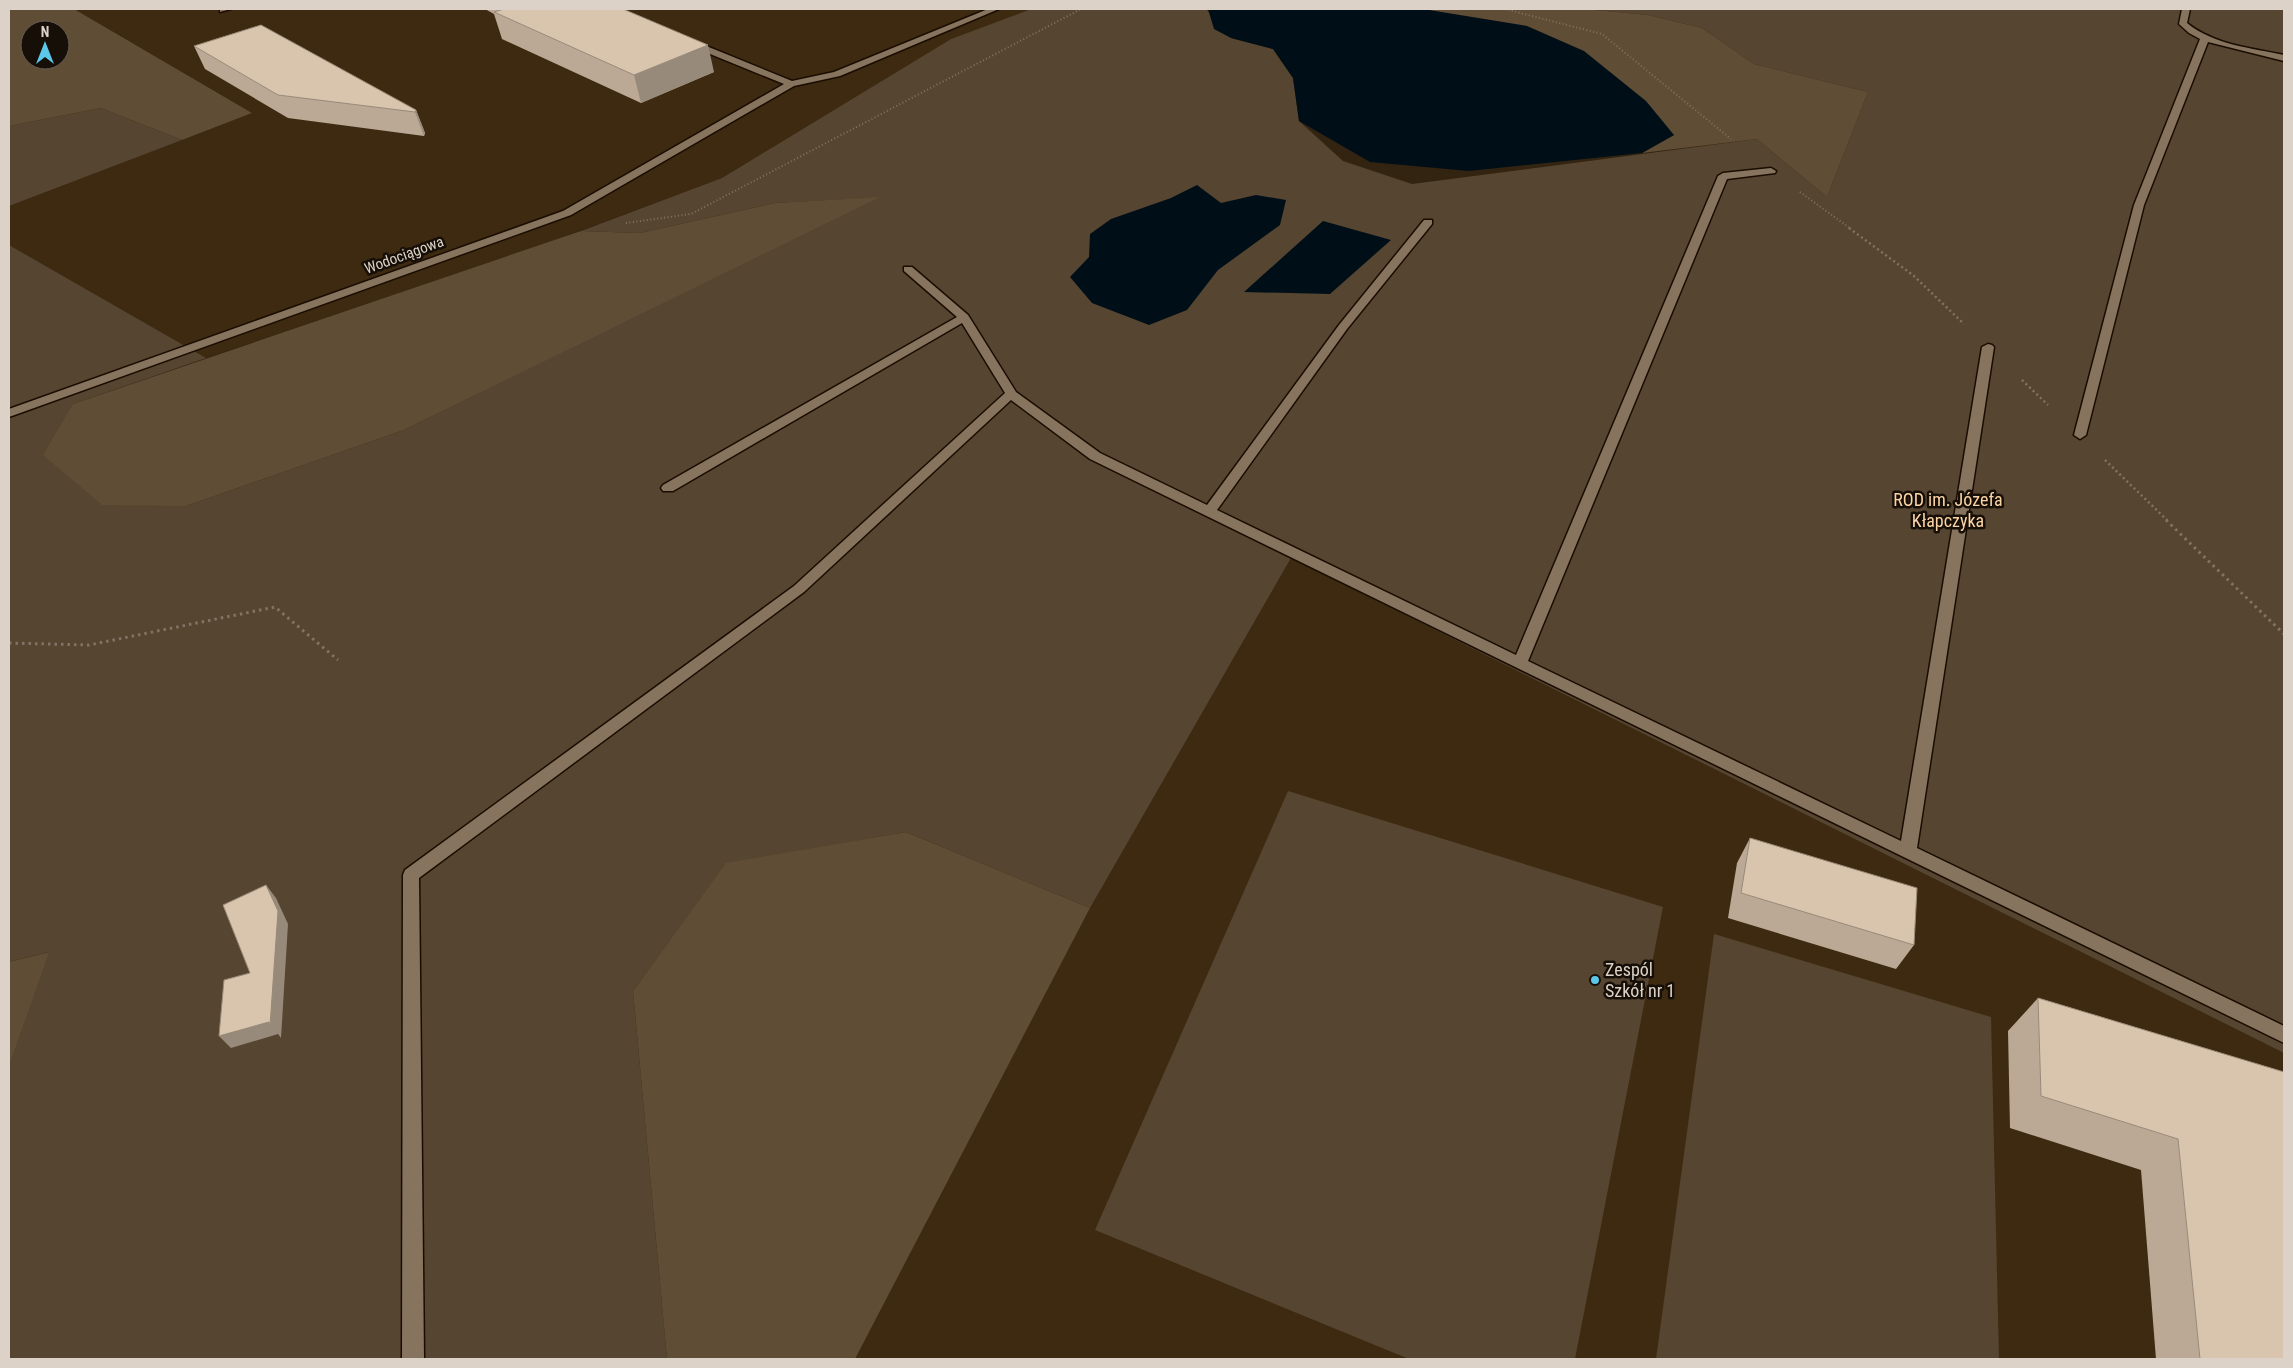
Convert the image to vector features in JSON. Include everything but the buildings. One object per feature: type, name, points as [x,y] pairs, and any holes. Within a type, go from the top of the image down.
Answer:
[{"type":"street","name":"Wodociągowa","points":[[9,413],[567,213],[790,84],[837,74],[995,9]]},
{"type":"street","points":[[2186,9],[2183,24],[2190,32],[2204,38],[2284,58]]},
{"type":"street","points":[[2080,435],[2139,205],[2204,38]]},
{"type":"street","points":[[680,39],[790,84]]},
{"type":"street","points":[[1520,663],[1723,176],[1772,171]]},
{"type":"street","points":[[1209,511],[1343,327],[1428,222]]},
{"type":"street","points":[[908,270],[964,317],[1011,394],[1095,456],[2284,1035]]},
{"type":"street","points":[[668,488],[964,317]]},
{"type":"street","points":[[1908,852],[1988,347]]},
{"type":"street","points":[[413,1359],[411,875],[799,589],[1011,394]]},
{"type":"path","points":[[567,213],[622,223],[691,214],[1081,9]]},
{"type":"path","points":[[1505,9],[1602,34],[1772,171],[1914,276],[2284,634]]},
{"type":"path","points":[[9,643],[89,645],[274,607],[338,660]]},
{"type":"shaded area","points":[[9,9],[74,9],[252,113],[182,140],[101,108],[9,126]]},
{"type":"shaded area","points":[[74,9],[1031,9],[951,39],[722,178],[536,247],[206,358],[9,245],[9,206],[252,113]]},
{"type":"shaded area","points":[[1208,9],[1423,9],[1527,26],[1584,51],[1646,101],[1674,135],[1642,153],[1469,171],[1370,162],[1299,121],[1293,78],[1273,49],[1231,38],[1214,29]]},
{"type":"shaded area","points":[[1423,9],[1585,9],[1648,15],[1702,28],[1754,64],[1868,92],[1827,197],[1757,139],[1642,153],[1674,135],[1430,10]]},
{"type":"shaded area","points":[[1197,185],[1221,203],[1256,195],[1286,200],[1280,225],[1218,270],[1187,310],[1149,325],[1092,303],[1070,277],[1089,257],[1090,234],[1111,219],[1171,198]]},
{"type":"shaded area","points":[[880,197],[404,430],[186,506],[102,505],[43,455],[73,404],[581,231],[640,233],[775,203]]},
{"type":"shaded area","points":[[1323,221],[1391,240],[1330,294],[1244,292]]},
{"type":"shaded area","name":"Zespól Szkół nr 1","points":[[1291,558],[2284,1053],[2284,1359],[855,1359],[1090,908]]},
{"type":"shaded area","points":[[906,832],[1090,908],[855,1359],[667,1359],[633,991],[726,863]]},
{"type":"shaded area","points":[[49,952],[9,1067],[9,962]]},
{"type":"green space","name":"ROD im. Józefa Kłapczyka","points":[[1031,9],[1208,9],[1231,38],[1273,49],[1293,78],[1299,121],[1343,161],[1412,184],[1757,139],[1827,197],[1868,92],[1754,64],[1702,28],[1648,15],[1585,9],[2284,9],[2284,1053],[1291,558],[1090,908],[906,832],[726,864],[633,991],[667,1359],[9,1359],[9,1067],[48,952],[9,962],[9,245],[206,358],[73,404],[186,506],[404,430],[872,198],[775,203],[640,233],[581,231],[722,178],[951,39]]},
{"type":"green space","points":[[101,108],[182,140],[9,206],[9,126]]},
{"type":"green space","points":[[1288,791],[1663,907],[1575,1359],[1409,1359],[1095,1230]]},
{"type":"green space","points":[[1714,934],[1991,1017],[1999,1359],[1656,1359]]},
{"type":"place","name":"Zespól Szkół nr 1","points":[[1595,980]]}]
